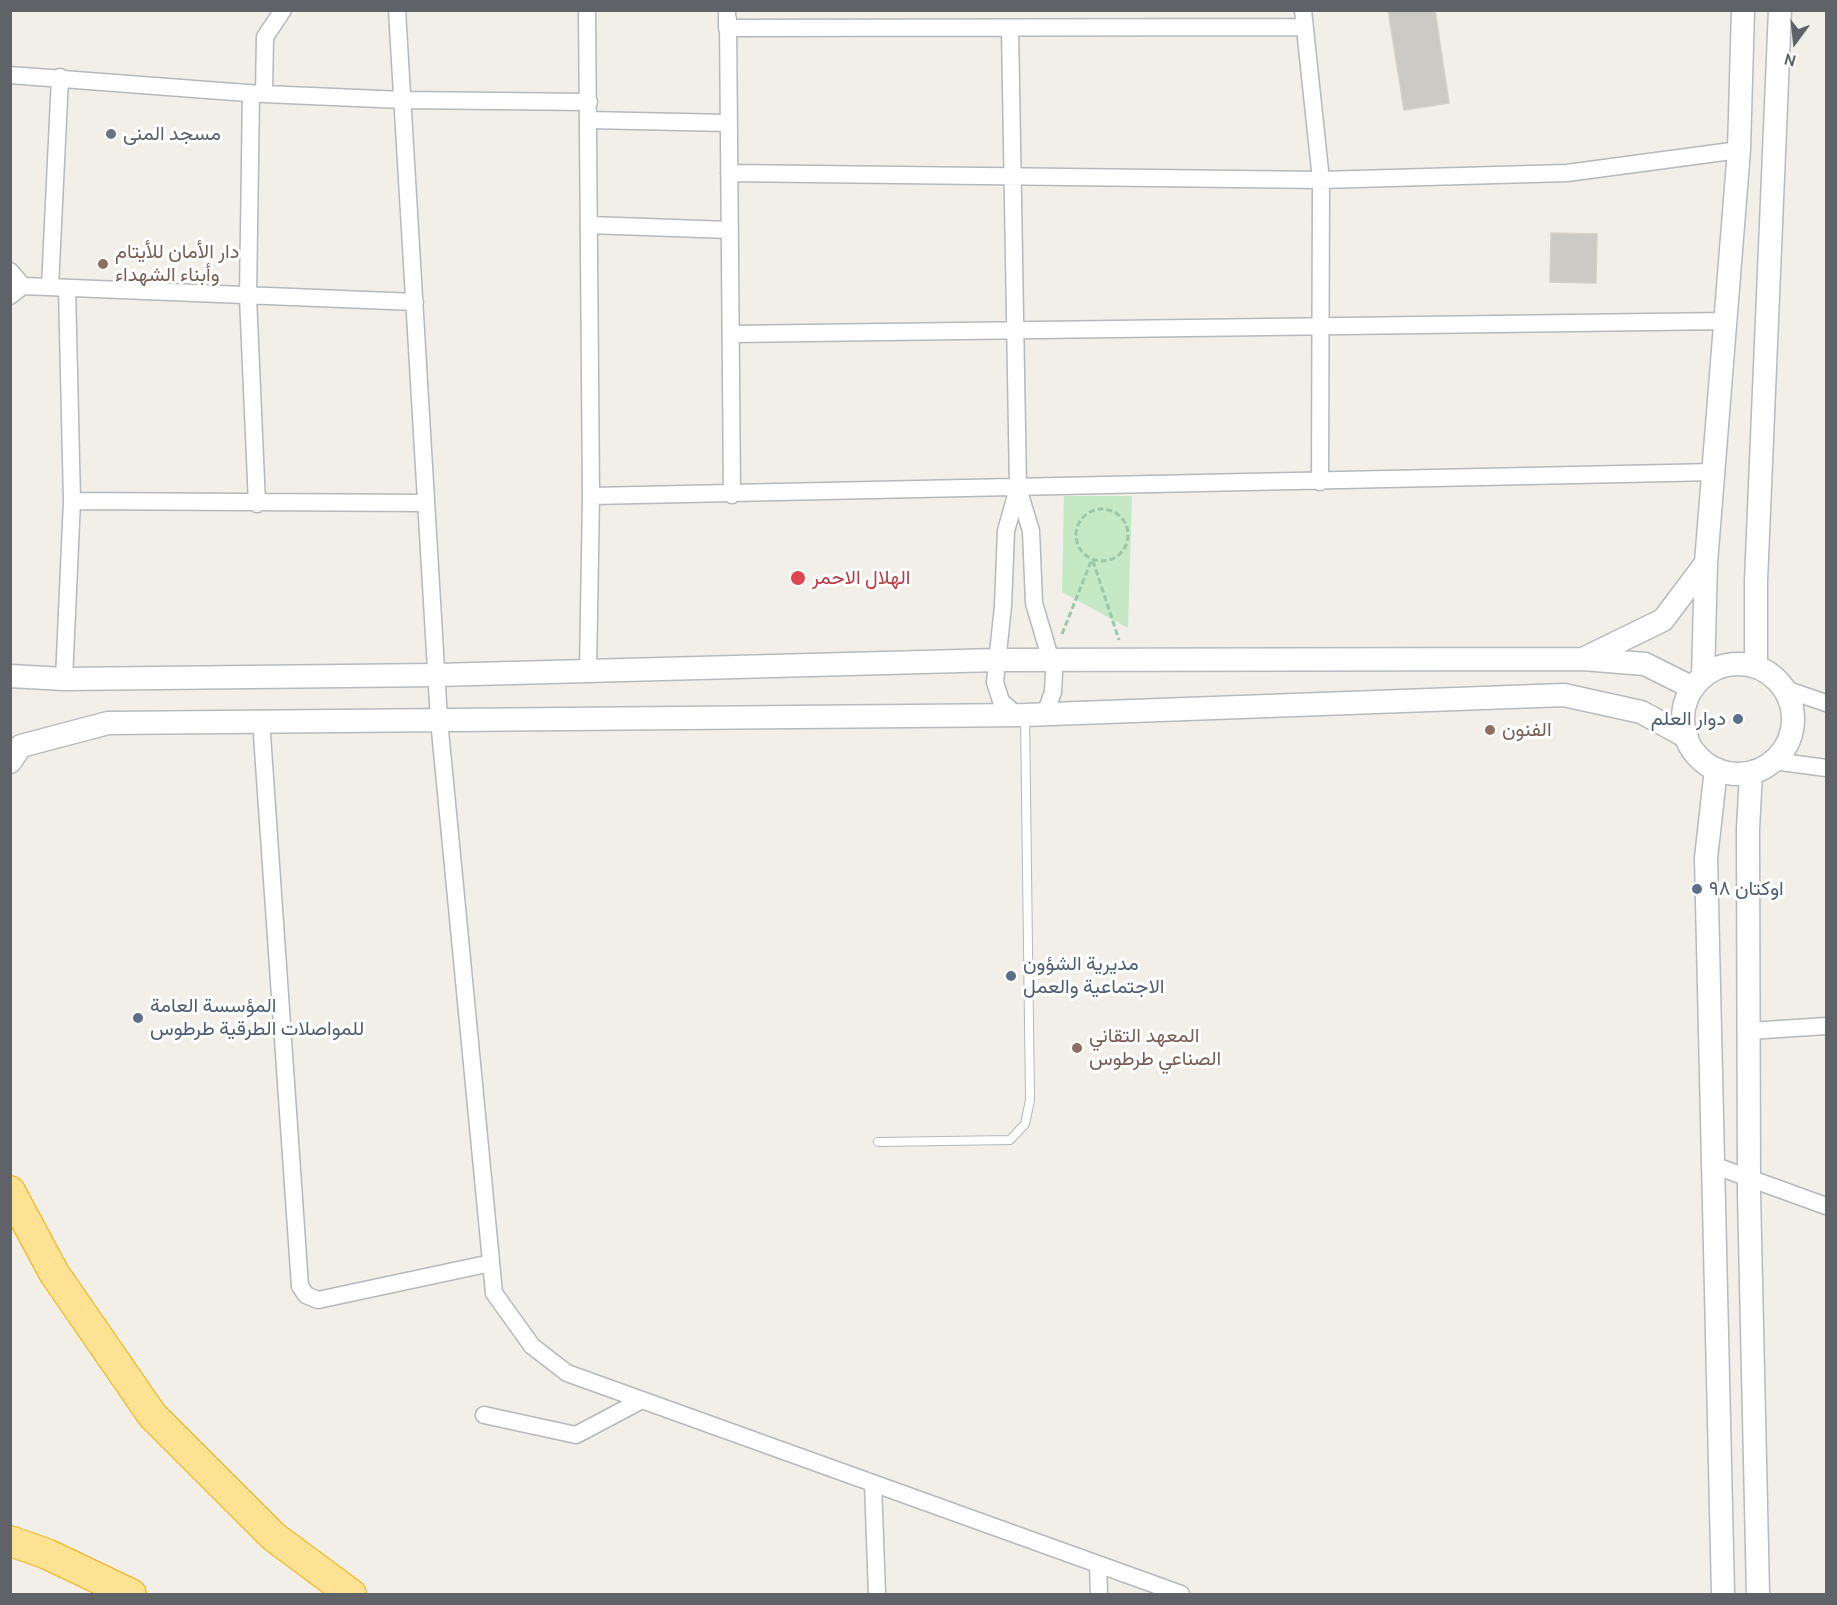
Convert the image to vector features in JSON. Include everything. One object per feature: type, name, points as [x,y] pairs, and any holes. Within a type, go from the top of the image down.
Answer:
[{"type":"highway","points":[[10,1191],[54,1273],[152,1415],[274,1537],[351,1594]]},
{"type":"highway","points":[[10,1541],[47,1554],[131,1594]]},
{"type":"main road","points":[[10,676],[64,679],[437,675],[997,660],[1583,659],[1645,664],[1698,682],[1728,665],[1756,667],[1772,675],[1785,689],[1791,704],[1790,736],[1784,752],[1774,761],[1751,773],[1733,774],[1716,769],[1698,756],[1687,737],[1683,723],[1685,705],[1698,682],[1739,150],[1743,10]]},
{"type":"main road","points":[[1756,667],[1756,581],[1780,10]]},
{"type":"main road","points":[[1583,659],[1663,620],[1706,563]]},
{"type":"main road","points":[[10,762],[21,746],[108,723],[1028,714],[1564,695],[1641,712],[1687,737]]},
{"type":"main road","points":[[1716,769],[1706,858],[1723,1594]]},
{"type":"main road","points":[[1751,773],[1748,830],[1750,1178],[1758,1594]]},
{"type":"street","points":[[257,504],[248,297],[257,94],[266,37],[283,10]]},
{"type":"street","points":[[397,10],[439,720],[494,1293],[532,1346],[567,1373],[1181,1594]]},
{"type":"street","points":[[587,10],[591,496],[588,671]]},
{"type":"street","points":[[728,10],[732,495]]},
{"type":"street","points":[[727,28],[1010,28],[1303,19],[1321,180],[1320,482]]},
{"type":"street","points":[[1010,28],[1018,488],[1031,531],[1034,603],[1039,627],[1052,660],[1053,692],[1028,714],[1007,708],[997,692],[995,682],[1003,606],[1006,531],[1018,488]]},
{"type":"street","points":[[10,75],[60,77],[257,94],[403,100],[589,102]]},
{"type":"street","points":[[60,77],[59,288],[72,501],[64,679]]},
{"type":"street","points":[[589,120],[728,123]]},
{"type":"street","points":[[729,173],[1321,180],[1567,173],[1739,150]]},
{"type":"street","points":[[590,225],[729,230]]},
{"type":"street","points":[[10,271],[17,291],[59,288],[415,302]]},
{"type":"street","points":[[730,334],[1727,321]]},
{"type":"street","points":[[591,496],[732,495],[1715,472]]},
{"type":"street","points":[[72,501],[257,504],[426,503]]},
{"type":"street","points":[[1785,689],[1827,703]]},
{"type":"street","points":[[261,720],[300,1286],[306,1295],[318,1300],[491,1263]]},
{"type":"street","points":[[1774,761],[1827,768]]},
{"type":"street","points":[[1749,1031],[1827,1026]]},
{"type":"street","points":[[1713,1165],[1827,1206]]},
{"type":"street","points":[[484,1415],[576,1435],[642,1400]]},
{"type":"street","points":[[873,1484],[877,1594]]},
{"type":"street","points":[[1098,1565],[1099,1594]]},
{"type":"lane","points":[[878,1142],[1010,1140],[1025,1124],[1030,1100],[1028,714]]},
{"type":"path","points":[[1092,559],[1101,561],[1118,557],[1128,543],[1129,534],[1123,518],[1108,509],[1091,511],[1079,523],[1076,531],[1079,548],[1092,559],[1125,660]]},
{"type":"path","points":[[1052,660],[1092,559]]},
{"type":"green space","points":[[1064,496],[1132,496],[1128,628],[1062,592]]},
{"type":"building","points":[[1388,10],[1435,10],[1449,103],[1404,110]]},
{"type":"building","points":[[1551,233],[1597,234],[1596,283],[1550,282]]},
{"type":"place","name":"مسجد المنى","points":[[111,134]]},
{"type":"place","name":"دار الأمان للأيتام وأبناء الشهداء","points":[[103,264]]},
{"type":"place","name":"الهلال الاحمر","points":[[798,578]]},
{"type":"place","name":"دوار العلم","points":[[1738,719]]},
{"type":"place","name":"الفنون","points":[[1490,730]]},
{"type":"place","name":"اوكتان ٩٨","points":[[1697,889]]},
{"type":"place","name":"مديرية الشؤون الاجتماعية والعمل","points":[[1011,976]]},
{"type":"place","name":"المؤسسة العامة للمواصلات الطرقية طرطوس","points":[[138,1018]]},
{"type":"place","name":"المعهد التقاني الصناعي طرطوس","points":[[1077,1048]]}]
